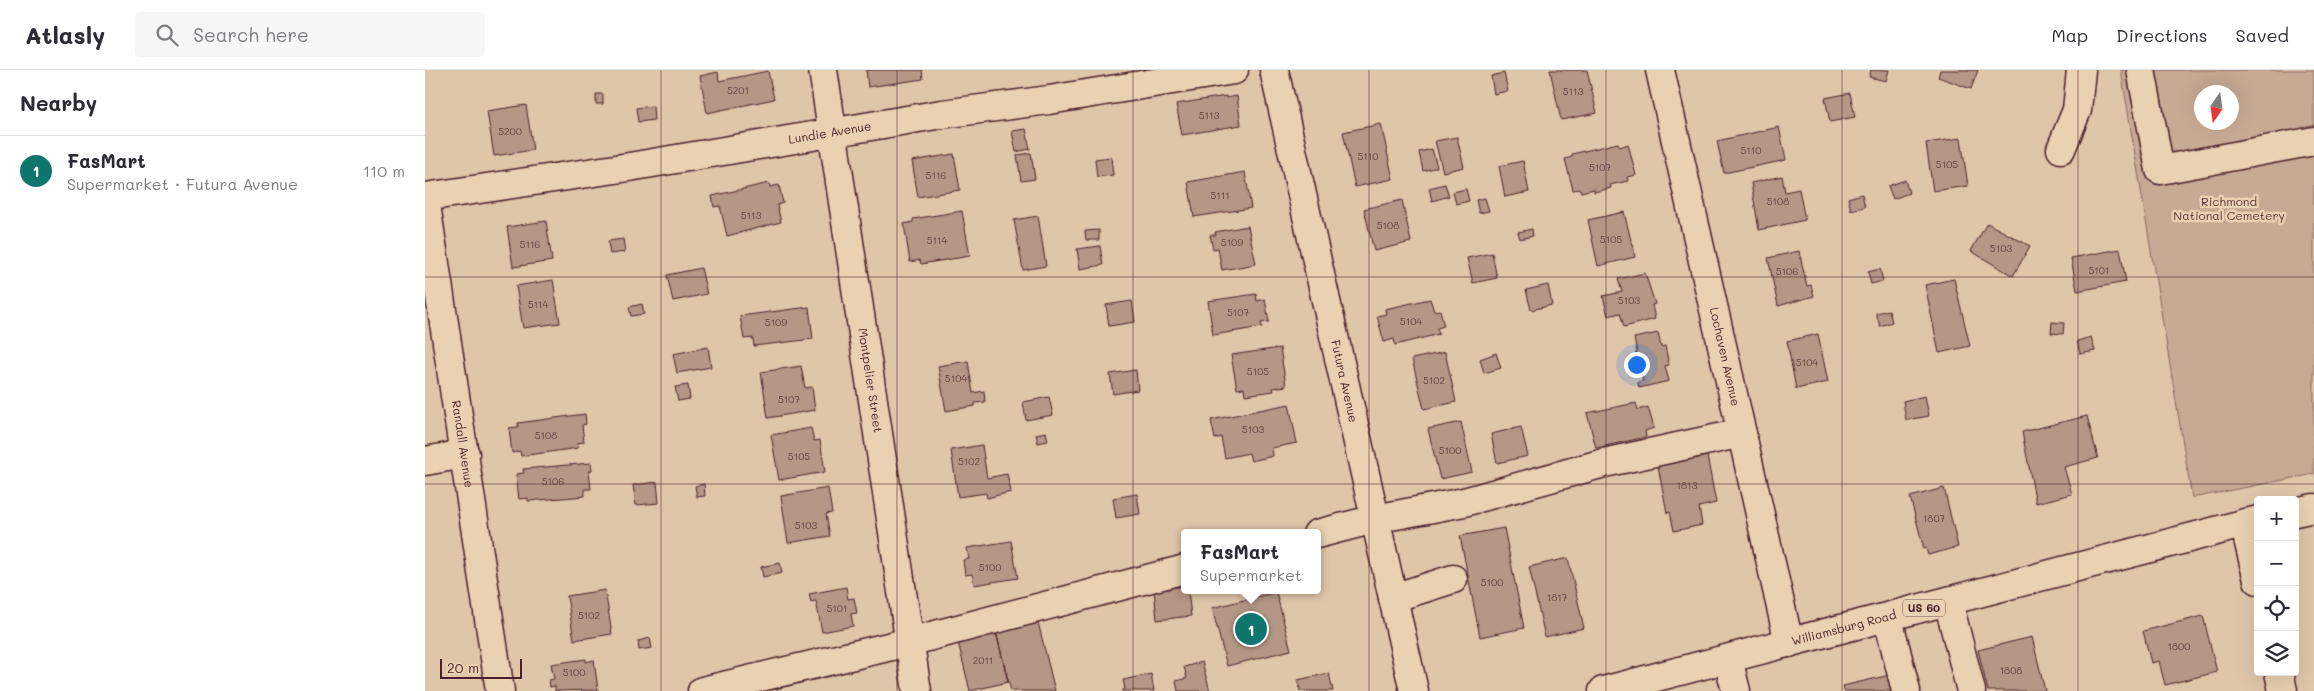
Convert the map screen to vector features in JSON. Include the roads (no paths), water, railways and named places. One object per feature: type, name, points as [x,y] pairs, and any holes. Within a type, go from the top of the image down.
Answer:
[{"type":"street","name":"Montpelier Street","points":[[823,70],[834,132],[917,691]]},
{"type":"street","name":"Lundie Avenue","points":[[425,198],[1235,70]]},
{"type":"street","name":"Futura Avenue","points":[[1274,70],[1413,691]]},
{"type":"street","name":"Lochaven Avenue","points":[[1660,70],[1789,643]]},
{"type":"street","points":[[2061,149],[2077,110],[2081,70]]},
{"type":"street","points":[[2141,70],[2160,170],[2314,141]]},
{"type":"street","name":"Randall Avenue","points":[[425,198],[500,691]]},
{"type":"street","points":[[1321,533],[1375,519],[1464,502],[1604,462],[1742,433]]},
{"type":"street","points":[[425,462],[465,454]]},
{"type":"street","points":[[2299,511],[2314,508]]},
{"type":"street","points":[[2251,521],[2254,546]]},
{"type":"street","name":"Williamsburg Road","points":[[1603,691],[1888,618],[2251,521]]},
{"type":"street","points":[[702,691],[909,642],[1181,570]]},
{"type":"street","points":[[1393,598],[1453,579]]},
{"type":"street","points":[[1948,601],[1971,691]]},
{"type":"street","points":[[1888,618],[1906,691]]},
{"type":"street","points":[[1727,659],[1736,691]]},
{"type":"street","points":[[2280,676],[2283,691]]},
{"type":"place","name":"FasMart","points":[[1251,629]]},
{"type":"park label","name":"Richmond National Cemetery","points":[[2229,209]]}]
